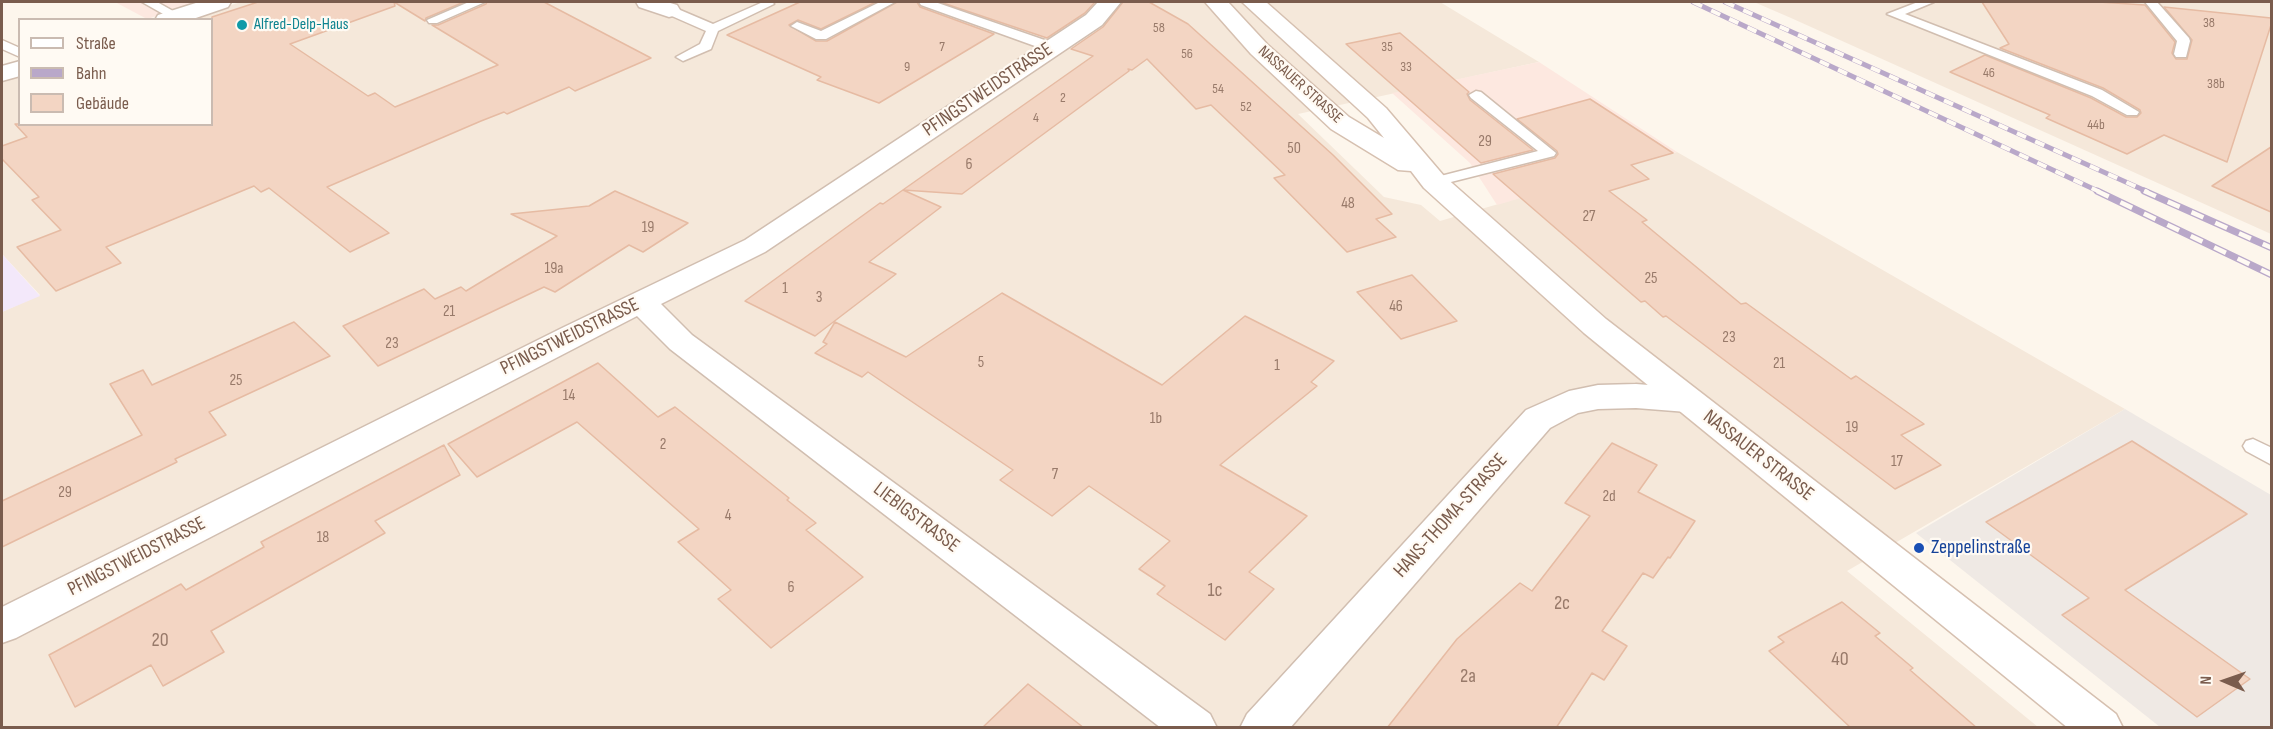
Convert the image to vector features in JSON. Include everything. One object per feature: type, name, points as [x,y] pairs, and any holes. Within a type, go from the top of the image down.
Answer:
[{"type":"street","points":[[171,18],[220,2]]},
{"type":"street","points":[[647,2],[669,10]]},
{"type":"street","name":"PFINGSTWEIDSTRASSE","points":[[2,626],[573,334],[755,246],[1094,20],[1110,2]]},
{"type":"street","points":[[1196,2],[1259,49]]},
{"type":"street","name":"NASSAUER STRASSE","points":[[1216,2],[1259,49],[1340,123],[1429,178]]},
{"type":"street","name":"NASSAUER STRASSE","points":[[1253,2],[1377,113],[1429,178],[1595,326],[2101,728]]},
{"type":"street","points":[[2,74],[18,69]]},
{"type":"street","name":"LIEBIGSTRASSE","points":[[641,302],[681,342],[1195,728]]},
{"type":"street","name":"HANS-THOMA-STRASSE","points":[[1263,728],[1538,419],[1569,403],[1598,397],[1636,396],[1687,400]]},
{"type":"lane","points":[[148,2],[171,18]]},
{"type":"lane","points":[[433,20],[479,2]]},
{"type":"lane","points":[[797,26],[821,36],[889,2]]},
{"type":"lane","points":[[925,2],[1051,47]]},
{"type":"lane","points":[[1928,2],[1893,14],[2097,93],[2132,112]]},
{"type":"lane","points":[[2151,2],[2184,41],[2181,54]]},
{"type":"lane","points":[[683,57],[706,46],[713,29],[768,4]]},
{"type":"lane","points":[[669,10],[713,29]]},
{"type":"lane","points":[[2,44],[18,52]]},
{"type":"lane","points":[[1429,178],[1550,153],[1476,95]]},
{"type":"lane","points":[[2253,446],[2271,458]]},
{"type":"shaded area","points":[[115,2],[200,2],[150,18],[145,18]]},
{"type":"shaded area","points":[[241,2],[1440,2],[1539,62],[1298,114],[1384,197],[1421,205],[1440,221],[1677,152],[2125,409],[1847,571],[2038,727],[2,727],[2,312],[40,295],[2,254],[2,79],[18,74],[18,126],[213,126],[213,18],[189,18]]},
{"type":"shaded area","points":[[1754,2],[2271,2],[2271,234],[1791,18]]},
{"type":"shaded area","points":[[1539,62],[1677,152],[1497,205],[1470,163],[1392,93]]},
{"type":"shaded area","points":[[2,254],[40,296],[2,312]]},
{"type":"shaded area","points":[[2125,409],[2271,495],[2271,727],[2160,727],[1916,533]]},
{"type":"building","points":[[258,2],[394,2],[395,6],[290,44],[368,96],[375,93],[395,107],[498,65],[432,25],[438,25],[487,2],[544,2],[651,58],[575,91],[569,87],[507,114],[504,112],[481,121],[327,187],[389,233],[350,252],[269,188],[261,192],[254,186],[106,247],[121,263],[56,291],[17,247],[61,230],[32,200],[39,197],[2,159],[2,146],[27,137],[15,124],[18,126],[213,126],[212,17]]},
{"type":"building","points":[[394,2],[464,2],[426,18],[425,21]]},
{"type":"building","points":[[800,2],[876,2],[821,29],[798,20],[789,25],[816,41],[827,41],[897,2],[917,2],[920,7],[994,34],[879,103],[817,80],[821,77],[727,35]]},
{"type":"building","points":[[940,2],[1095,2],[1085,13],[1047,38]]},
{"type":"building","points":[[1123,2],[1149,2],[1188,24],[1333,155],[1392,214],[1376,219],[1396,237],[1347,252],[1274,178],[1285,175],[1211,105],[1196,109],[1147,59],[1132,70],[1128,69],[1129,71],[962,194],[903,190],[941,207],[869,262],[896,274],[815,336],[745,301],[880,203],[883,204],[1093,56],[1071,49],[1103,27]]},
{"type":"building","points":[[1982,2],[2099,2],[2145,5],[2175,42],[2172,53],[2176,59],[2187,59],[2192,40],[2164,7],[2271,18],[2271,25],[2227,162],[2164,135],[2127,154],[2046,118],[2050,115],[1950,72],[1985,55],[2091,98],[2126,117],[2137,117],[2141,113],[2140,110],[2103,88],[2000,48],[2009,44]]},
{"type":"building","points":[[1400,33],[1469,92],[1467,94],[1470,100],[1533,150],[1481,163],[1346,44]]},
{"type":"building","points":[[1590,99],[1673,153],[1631,165],[1649,179],[1609,191],[1647,220],[1642,222],[1741,304],[1746,303],[1851,379],[1856,376],[1924,424],[1901,435],[1941,465],[1895,489],[1666,316],[1663,317],[1645,301],[1641,302],[1493,174],[1555,158],[1558,154],[1517,119]]},
{"type":"building","points":[[2271,147],[2271,212],[2212,186]]},
{"type":"building","points":[[615,191],[688,223],[643,252],[629,245],[555,292],[544,287],[378,366],[343,326],[424,289],[435,299],[461,287],[466,291],[557,236],[511,214],[589,206]]},
{"type":"building","points":[[1412,275],[1457,321],[1401,339],[1357,292]]},
{"type":"building","points":[[1002,293],[1162,385],[1245,316],[1334,361],[1311,382],[1317,386],[1220,465],[1307,516],[1249,572],[1274,589],[1225,640],[1157,594],[1165,586],[1139,569],[1170,541],[1089,486],[1052,516],[1000,480],[1013,470],[868,372],[862,377],[815,353],[827,344],[823,342],[835,322],[906,357]]},
{"type":"building","points":[[294,322],[330,356],[209,412],[226,435],[175,459],[177,462],[2,547],[2,501],[142,435],[110,384],[143,370],[152,385]]},
{"type":"building","points":[[598,363],[658,417],[675,407],[789,498],[787,500],[816,523],[806,530],[863,577],[771,648],[718,599],[731,590],[678,542],[699,529],[577,422],[477,477],[448,444]]},
{"type":"building","points":[[2132,441],[2247,514],[2125,590],[2250,679],[2197,717],[2062,615],[2089,598],[1986,522]]},
{"type":"building","points":[[1612,443],[1657,465],[1638,492],[1695,521],[1670,558],[1668,557],[1653,578],[1643,573],[1602,631],[1627,646],[1604,680],[1592,673],[1556,728],[1387,728],[1457,639],[1520,583],[1532,591],[1590,516],[1565,503]]},
{"type":"building","points":[[444,445],[460,475],[375,521],[385,533],[211,631],[224,652],[163,686],[151,665],[75,707],[49,655],[181,584],[186,590],[264,547],[261,542]]},
{"type":"building","points":[[1842,602],[1880,633],[1875,636],[1913,668],[1910,670],[1977,728],[1851,728],[1769,651],[1784,642],[1778,637]]},
{"type":"building","points":[[1028,684],[1084,728],[982,728]]},
{"type":"railway","points":[[1693,2],[2100,192]]},
{"type":"railway","points":[[1725,2],[2148,192]]},
{"type":"railway","points":[[2097,191],[2272,275]]},
{"type":"railway","points":[[2144,191],[2272,248]]},
{"type":"place","name":"Alfred-Delp-Haus","points":[[242,25]]},
{"type":"place","name":"Zeppelinstraße","points":[[1919,548]]}]
